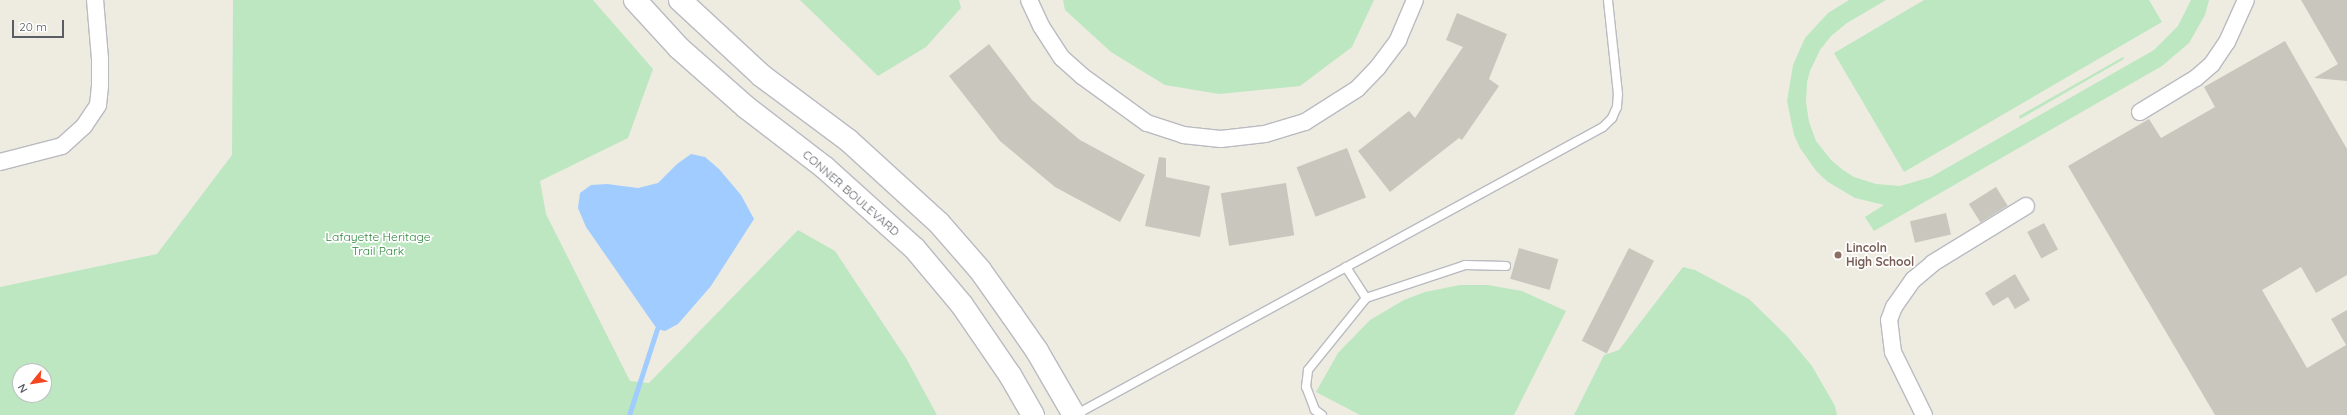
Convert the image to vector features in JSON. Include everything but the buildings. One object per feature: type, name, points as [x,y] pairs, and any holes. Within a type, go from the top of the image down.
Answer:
[{"type":"main road","name":"CONNER BOULEVARD","points":[[635,0],[684,53],[746,108],[824,167],[915,249],[962,305],[1010,375],[1033,415]]},
{"type":"main road","points":[[680,0],[695,16],[762,76],[848,140],[939,223],[980,270],[1012,315],[1037,351],[1074,415]]},
{"type":"street","points":[[0,162],[62,146],[84,126],[98,105],[100,59],[95,0]]},
{"type":"street","points":[[1029,0],[1041,26],[1062,58],[1082,76],[1147,122],[1183,135],[1221,139],[1265,134],[1305,122],[1357,89],[1378,67],[1398,40],[1415,0]]},
{"type":"street","points":[[2140,112],[2196,78],[2212,64],[2227,42],[2246,0]]},
{"type":"street","points":[[1924,415],[1892,352],[1889,320],[1894,306],[1913,280],[1933,263],[2026,206]]},
{"type":"lane","points":[[1074,415],[1603,127],[1612,118],[1617,107],[1618,94],[1608,0]]},
{"type":"lane","points":[[1322,415],[1315,410],[1306,387],[1308,370],[1366,298],[1465,265],[1506,266]]},
{"type":"lane","points":[[1346,267],[1366,298]]},
{"type":"green space","name":"Lafayette Heritage Trail Park","points":[[233,0],[593,0],[653,69],[628,138],[540,181],[546,214],[630,381],[649,383],[798,230],[835,251],[906,358],[937,415],[0,415],[0,287],[157,254],[232,155]]},
{"type":"green space","points":[[800,0],[959,0],[961,8],[926,47],[878,76]]},
{"type":"green space","points":[[1063,0],[1374,0],[1352,47],[1300,86],[1219,94],[1165,85],[1111,52],[1065,10]]},
{"type":"green space","points":[[1849,0],[1886,0],[1847,23],[1831,36],[1820,50],[1810,71],[1807,82],[1806,102],[1809,122],[1816,141],[1831,160],[1843,170],[1854,177],[1876,184],[1900,186],[1931,177],[2154,50],[2178,26],[2191,0],[2209,0],[2205,15],[2189,43],[2162,66],[1874,231],[1865,217],[1884,205],[1855,198],[1828,182],[1817,172],[1800,148],[1794,135],[1787,101],[1793,65],[1805,38],[1828,13]]},
{"type":"green space","points":[[1924,0],[2149,0],[2162,22],[1904,172],[1834,53]]},
{"type":"green space","points":[[2123,57],[2124,59],[2020,119],[2019,116]]},
{"type":"green space","points":[[1683,267],[1695,270],[1749,299],[1787,336],[1812,366],[1835,406],[1837,415],[1574,415],[1604,355],[1619,350]]},
{"type":"green space","points":[[1460,285],[1488,285],[1522,291],[1566,311],[1514,415],[1360,415],[1316,392],[1338,353],[1370,320],[1404,300],[1425,292]]},
{"type":"water","points":[[691,154],[705,157],[719,169],[741,195],[754,219],[711,286],[678,324],[665,331],[657,329],[586,227],[578,208],[580,193],[591,185],[607,184],[638,188],[658,183],[677,164]]},
{"type":"waterway","points":[[629,415],[657,329]]},
{"type":"place","name":"Lincoln High School","points":[[1838,255]]}]
